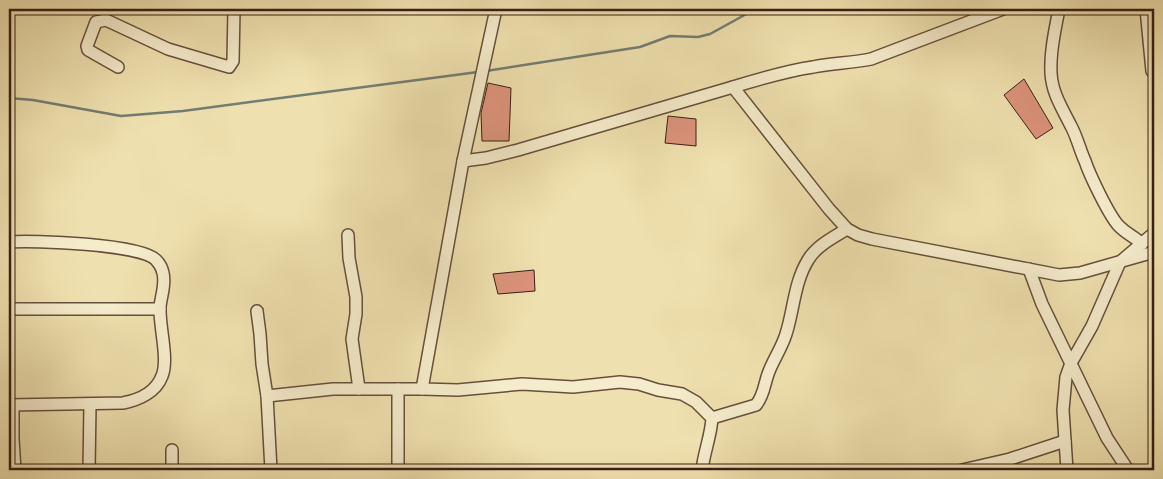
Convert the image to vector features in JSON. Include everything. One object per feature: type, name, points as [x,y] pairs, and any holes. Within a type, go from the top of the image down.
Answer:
[{"type":"street","points":[[118,67],[88,50],[87,46],[96,22],[100,20],[106,20],[168,49],[229,67],[233,61],[234,9]]},
{"type":"street","points":[[422,389],[463,161],[496,9]]},
{"type":"street","points":[[463,161],[486,158],[518,150],[770,76],[813,66],[854,63],[871,59],[1003,9]]},
{"type":"street","points":[[1059,9],[1051,54],[1051,74],[1059,105],[1071,125],[1085,163],[1118,226],[1134,236],[1142,244]]},
{"type":"street","points":[[1146,9],[1152,71]]},
{"type":"street","points":[[733,87],[829,209],[847,229],[858,235],[872,240],[1058,275],[1080,273],[1154,252]]},
{"type":"street","points":[[712,418],[756,405],[760,400],[769,370],[786,334],[795,291],[808,259],[819,247],[847,229]]},
{"type":"street","points":[[1067,470],[1064,401],[1066,377],[1071,363],[1092,326],[1120,262],[1154,233]]},
{"type":"street","points":[[348,235],[349,258],[356,297],[356,314],[352,339],[359,390]]},
{"type":"street","points":[[9,242],[92,245],[149,255],[155,258],[164,274],[160,309],[164,366],[162,376],[156,386],[146,396],[133,402],[11,405],[15,470]]},
{"type":"street","points":[[1029,269],[1042,304],[1107,438],[1128,470]]},
{"type":"street","points":[[9,309],[160,309]]},
{"type":"street","points":[[257,311],[267,396],[271,470]]},
{"type":"street","points":[[267,396],[333,390],[458,390],[522,384],[572,387],[620,382],[639,384],[658,390],[682,394],[696,402],[712,418],[711,432],[702,470]]},
{"type":"street","points":[[398,389],[398,470]]},
{"type":"street","points":[[89,470],[90,404]]},
{"type":"street","points":[[962,470],[1010,459],[1066,441]]},
{"type":"street","points":[[172,450],[172,470]]},
{"type":"building","points":[[1024,79],[1053,128],[1036,139],[1004,95]]},
{"type":"building","points":[[488,83],[511,88],[509,141],[482,141],[481,113]]},
{"type":"building","points":[[668,116],[696,119],[696,146],[665,143]]},
{"type":"building","points":[[534,270],[535,291],[498,294],[493,274]]},
{"type":"waterway","points":[[486,71],[640,47],[670,36],[698,37],[710,34],[750,12],[762,9]]},
{"type":"waterway","points":[[9,98],[33,100],[121,116],[183,111],[478,72]]}]
